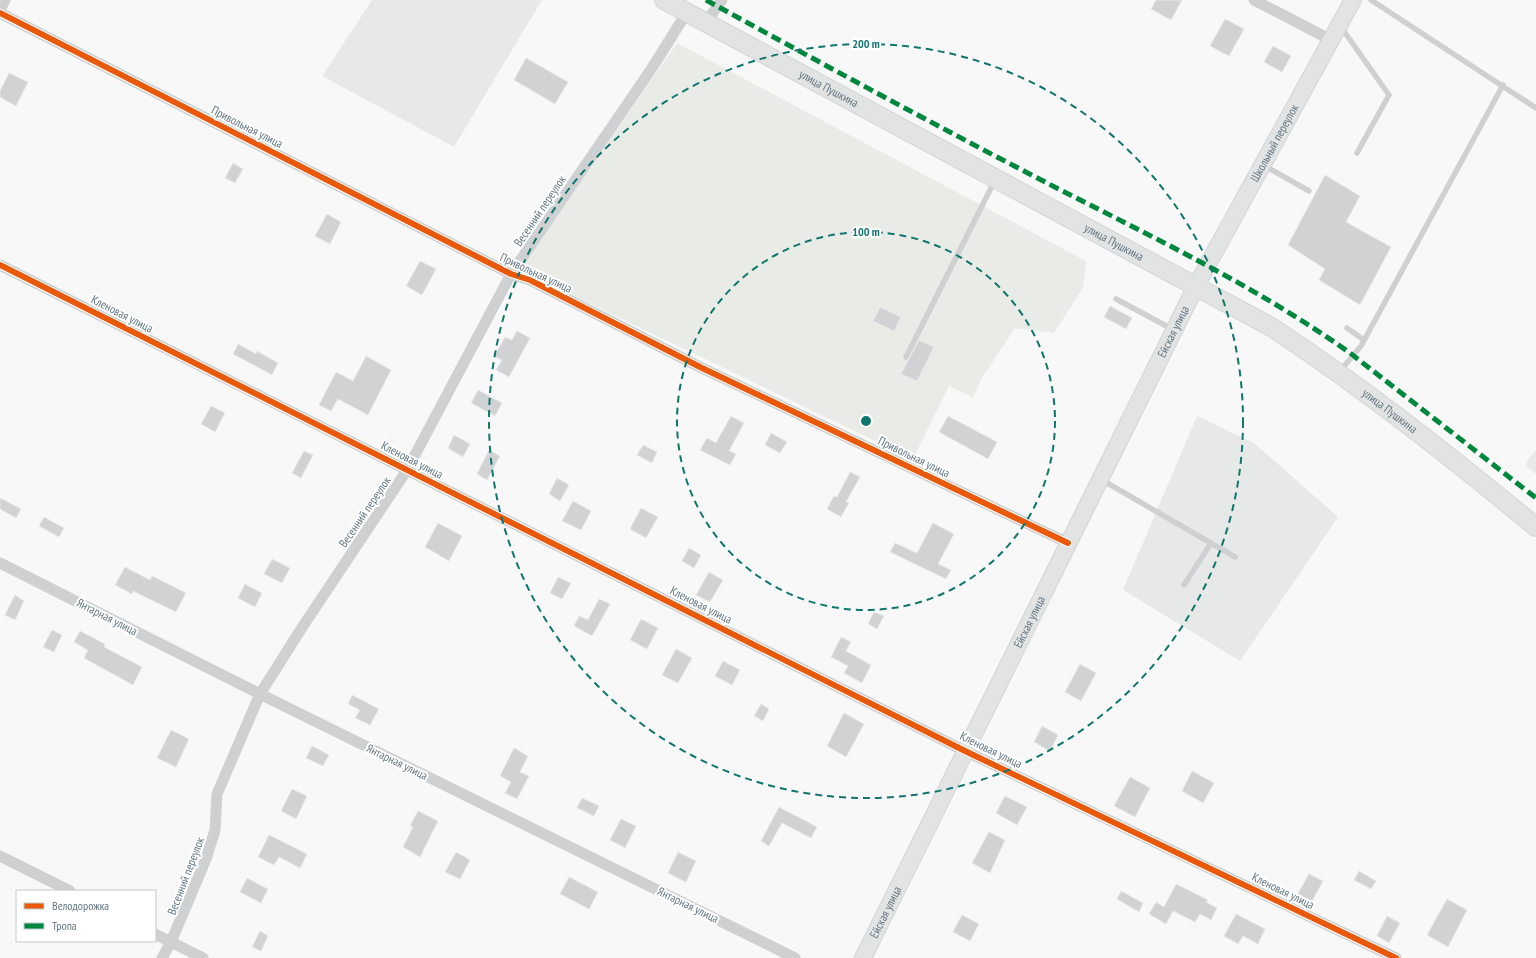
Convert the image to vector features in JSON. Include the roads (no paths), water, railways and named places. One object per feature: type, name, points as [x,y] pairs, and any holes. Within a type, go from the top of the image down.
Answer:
[{"type":"main road","name":"улица Пушкина","points":[[664,0],[1273,328],[1339,372],[1375,399],[1536,527]]},
{"type":"street","points":[[0,10],[5,0]]},
{"type":"street","points":[[706,22],[722,0]]},
{"type":"street","points":[[1254,0],[1331,40]]},
{"type":"street","name":"Школьный переулок","points":[[1196,286],[1353,0]]},
{"type":"street","name":"Весенний переулок","points":[[162,958],[171,942],[206,859],[215,830],[217,794],[260,694],[407,470],[511,274],[652,68],[687,12]]},
{"type":"street","name":"Привольная улица","points":[[0,13],[511,274],[530,280],[702,368],[1068,543]]},
{"type":"street","name":"Кленовая улица","points":[[0,265],[965,750],[1396,958]]},
{"type":"street","name":"Ейская улица","points":[[863,958],[1196,286]]},
{"type":"street","name":"Янтарная улица","points":[[0,563],[260,694],[795,958]]},
{"type":"street","points":[[0,856],[68,890]]},
{"type":"street","points":[[156,934],[203,958]]},
{"type":"lane","points":[[1371,0],[1536,108]]},
{"type":"lane","points":[[1339,26],[1389,95],[1357,153]]},
{"type":"lane","points":[[1339,372],[1361,346],[1503,85]]},
{"type":"lane","points":[[1263,165],[1309,191]]},
{"type":"lane","points":[[906,357],[996,178]]},
{"type":"lane","points":[[1116,299],[1174,330]]},
{"type":"lane","points":[[1347,328],[1364,340]]},
{"type":"lane","points":[[1100,479],[1235,557]]},
{"type":"lane","points":[[1184,585],[1211,543]]}]
